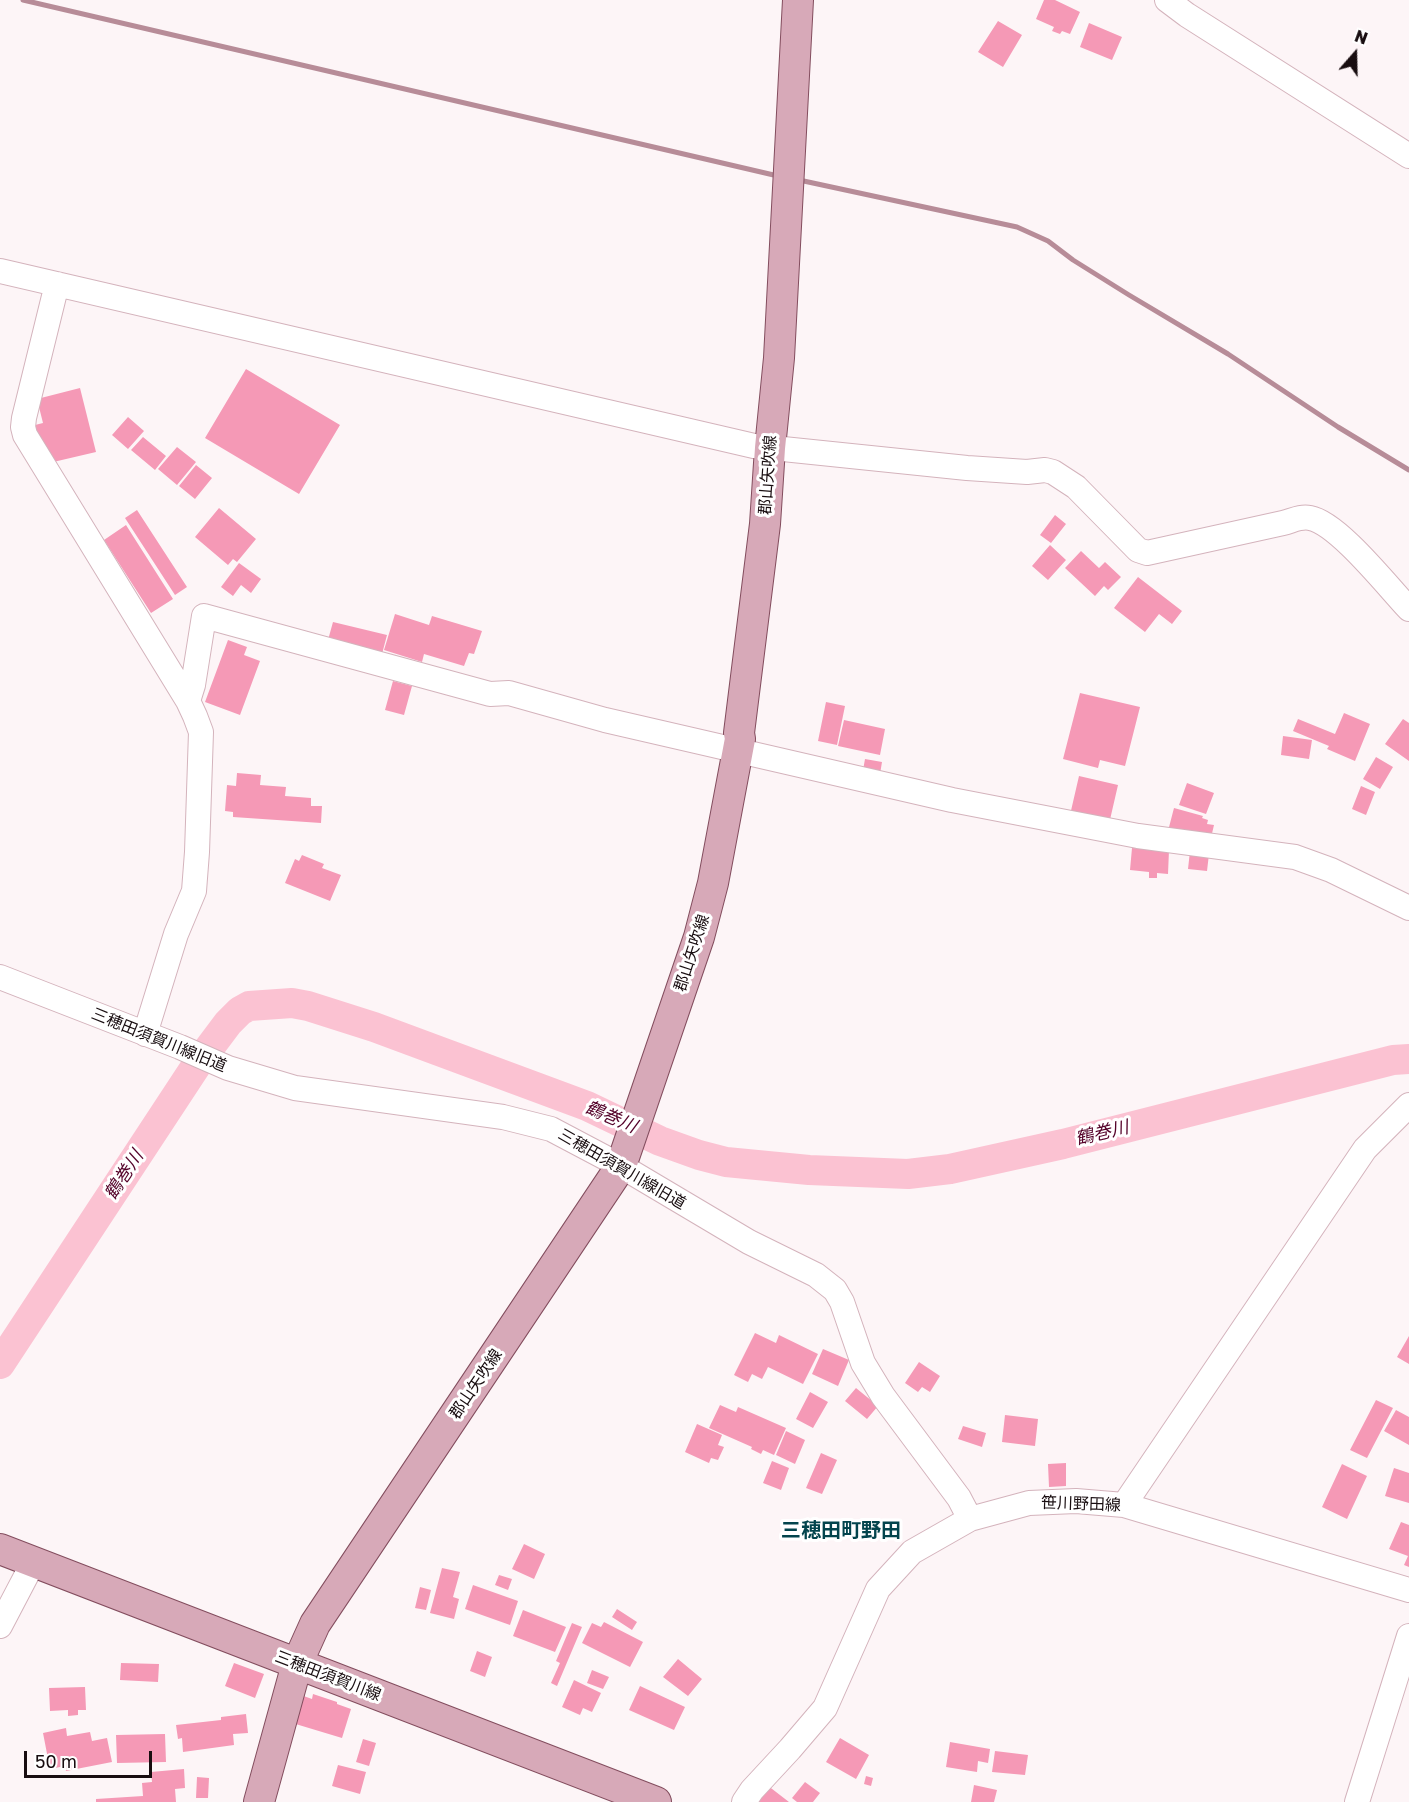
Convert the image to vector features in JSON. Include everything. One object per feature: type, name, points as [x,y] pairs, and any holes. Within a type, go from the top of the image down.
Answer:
[{"type":"main road","name":"郡山矢吹線","points":[[259,1802],[297,1664],[315,1624],[625,1152],[699,937],[714,883],[738,752],[765,524],[779,358],[798,0]]},
{"type":"main road","name":"三穂田須賀川線","points":[[0,1548],[656,1802]]},
{"type":"street","points":[[1167,0],[1409,156]]},
{"type":"street","points":[[0,271],[754,446],[967,468],[1045,470],[1053,472],[1076,487],[1125,539],[1138,550],[1146,553],[1302,517],[1312,518],[1328,525],[1375,571],[1409,609]]},
{"type":"street","points":[[57,284],[24,418],[25,435],[188,701],[201,732],[194,891],[176,934],[145,1034]]},
{"type":"street","points":[[188,701],[193,686],[204,616],[490,694],[509,693],[605,720],[951,800],[1110,832],[1295,857],[1331,870],[1409,908]]},
{"type":"street","name":"三穂田須賀川線旧道","points":[[0,977],[228,1068],[295,1088],[503,1117],[625,1152],[749,1242],[816,1275],[835,1290],[842,1302],[863,1363],[883,1396],[959,1498],[970,1519]]},
{"type":"street","points":[[1124,1505],[1365,1149],[1409,1105]]},
{"type":"street","name":"笹川野田線","points":[[744,1802],[825,1708],[878,1589],[912,1552],[970,1519],[1029,1503],[1076,1501],[1124,1505],[1409,1590]]},
{"type":"street","points":[[0,1626],[34,1560]]},
{"type":"street","points":[[1358,1802],[1409,1636]]},
{"type":"building","points":[[1044,0],[1055,0],[1080,12],[1070,34],[1052,31],[1054,27],[1036,19]]},
{"type":"building","points":[[998,21],[1022,35],[1003,67],[978,52]]},
{"type":"building","points":[[1089,23],[1122,37],[1112,60],[1080,47]]},
{"type":"building","points":[[246,369],[340,425],[299,494],[205,438]]},
{"type":"building","points":[[80,388],[96,452],[49,463],[43,456],[35,425],[43,423],[37,399]]},
{"type":"building","points":[[128,417],[144,431],[128,449],[112,435]]},
{"type":"building","points":[[143,437],[166,456],[155,470],[131,450]]},
{"type":"building","points":[[177,447],[196,462],[177,485],[158,469]]},
{"type":"building","points":[[196,465],[212,478],[195,499],[179,486]]},
{"type":"building","points":[[219,508],[256,539],[237,562],[233,559],[228,565],[195,537]]},
{"type":"building","points":[[137,510],[187,587],[175,595],[125,518]]},
{"type":"building","points":[[1055,515],[1066,524],[1051,543],[1040,535]]},
{"type":"building","points":[[126,525],[173,599],[151,613],[104,540]]},
{"type":"building","points":[[1050,545],[1066,560],[1048,580],[1032,566]]},
{"type":"building","points":[[1081,551],[1099,568],[1105,562],[1121,577],[1108,590],[1104,586],[1095,596],[1065,568]]},
{"type":"building","points":[[239,563],[261,579],[251,593],[241,585],[233,596],[221,587]]},
{"type":"building","points":[[1138,577],[1182,611],[1172,624],[1159,614],[1145,632],[1114,608]]},
{"type":"building","points":[[395,614],[429,625],[432,616],[482,631],[474,654],[469,653],[464,666],[424,654],[422,662],[384,650]]},
{"type":"building","points":[[333,622],[387,635],[382,654],[328,640]]},
{"type":"building","points":[[228,640],[247,647],[244,655],[260,661],[240,715],[205,702]]},
{"type":"building","points":[[393,681],[412,686],[404,715],[385,710]]},
{"type":"building","points":[[1080,693],[1140,707],[1125,766],[1100,760],[1098,768],[1063,759]]},
{"type":"building","points":[[826,702],[845,706],[837,745],[818,741]]},
{"type":"building","points":[[1344,713],[1370,724],[1355,761],[1327,749],[1329,746],[1293,731],[1298,719],[1335,734]]},
{"type":"building","points":[[1403,719],[1409,723],[1409,761],[1385,744]]},
{"type":"building","points":[[844,720],[885,729],[880,755],[838,746]]},
{"type":"building","points":[[1283,736],[1312,740],[1309,759],[1281,755]]},
{"type":"building","points":[[1376,757],[1393,767],[1380,789],[1363,779]]},
{"type":"building","points":[[865,759],[882,762],[879,780],[862,776]]},
{"type":"building","points":[[237,773],[261,775],[260,785],[286,787],[285,796],[311,798],[311,806],[322,806],[321,823],[233,817],[233,812],[225,811],[227,785],[236,786]]},
{"type":"building","points":[[1079,776],[1118,785],[1109,824],[1070,815]]},
{"type":"building","points":[[1187,783],[1214,793],[1206,814],[1179,805]]},
{"type":"building","points":[[1361,786],[1375,792],[1366,815],[1352,809]]},
{"type":"building","points":[[1174,808],[1203,816],[1202,818],[1208,820],[1207,824],[1214,825],[1210,842],[1168,831]]},
{"type":"building","points":[[1132,848],[1169,850],[1168,874],[1157,873],[1157,878],[1149,878],[1149,872],[1130,870]]},
{"type":"building","points":[[1190,851],[1209,854],[1207,871],[1188,869]]},
{"type":"building","points":[[302,855],[324,864],[322,868],[341,875],[330,901],[285,883],[295,859],[299,861]]},
{"type":"building","points":[[755,1333],[776,1343],[779,1335],[818,1354],[803,1384],[768,1367],[762,1379],[752,1374],[748,1382],[734,1375]]},
{"type":"building","points":[[1409,1336],[1409,1364],[1397,1357]]},
{"type":"building","points":[[823,1349],[849,1360],[838,1386],[812,1374]]},
{"type":"building","points":[[919,1362],[940,1376],[930,1392],[922,1387],[918,1392],[905,1383]]},
{"type":"building","points":[[856,1388],[878,1406],[867,1419],[845,1401]]},
{"type":"building","points":[[810,1392],[828,1402],[813,1428],[796,1419]]},
{"type":"building","points":[[1376,1400],[1393,1408],[1367,1458],[1350,1450]]},
{"type":"building","points":[[720,1405],[736,1412],[738,1407],[786,1428],[774,1455],[763,1450],[761,1454],[751,1449],[752,1447],[709,1428]]},
{"type":"building","points":[[1396,1410],[1409,1417],[1409,1445],[1384,1431]]},
{"type":"building","points":[[1005,1415],[1038,1419],[1035,1446],[1002,1442]]},
{"type":"building","points":[[697,1424],[722,1435],[718,1445],[724,1447],[718,1460],[711,1458],[709,1463],[685,1452]]},
{"type":"building","points":[[963,1426],[986,1433],[982,1447],[958,1439]]},
{"type":"building","points":[[786,1431],[805,1440],[795,1464],[776,1455]]},
{"type":"building","points":[[821,1453],[837,1460],[822,1494],[806,1488]]},
{"type":"building","points":[[772,1461],[789,1468],[781,1490],[763,1483]]},
{"type":"building","points":[[1066,1463],[1066,1486],[1049,1487],[1048,1464]]},
{"type":"building","points":[[1342,1464],[1367,1476],[1347,1519],[1322,1507]]},
{"type":"building","points":[[1394,1468],[1409,1473],[1409,1503],[1385,1496]]},
{"type":"building","points":[[1401,1522],[1409,1525],[1409,1567],[1404,1565],[1408,1556],[1389,1549]]},
{"type":"building","points":[[524,1544],[545,1554],[534,1579],[512,1569]]},
{"type":"building","points":[[442,1568],[460,1572],[453,1597],[459,1599],[454,1619],[430,1613]]},
{"type":"building","points":[[499,1575],[512,1579],[508,1590],[495,1585]]},
{"type":"building","points":[[473,1585],[518,1601],[510,1625],[465,1609]]},
{"type":"building","points":[[420,1587],[431,1590],[426,1610],[415,1608]]},
{"type":"building","points":[[617,1609],[637,1622],[632,1630],[612,1617]]},
{"type":"building","points":[[523,1610],[566,1627],[555,1652],[513,1636]]},
{"type":"building","points":[[604,1622],[643,1642],[630,1667],[582,1643],[592,1623],[601,1627]]},
{"type":"building","points":[[572,1623],[582,1627],[557,1686],[551,1683],[560,1663],[556,1661]]},
{"type":"building","points":[[477,1651],[492,1657],[485,1677],[470,1671]]},
{"type":"building","points":[[678,1659],[702,1679],[688,1696],[663,1677]]},
{"type":"building","points":[[121,1663],[159,1664],[158,1682],[120,1680]]},
{"type":"building","points":[[234,1663],[264,1674],[255,1698],[225,1686]]},
{"type":"building","points":[[592,1670],[609,1677],[603,1689],[587,1683]]},
{"type":"building","points":[[574,1680],[601,1693],[592,1712],[583,1708],[580,1715],[562,1707]]},
{"type":"building","points":[[640,1686],[685,1707],[674,1730],[629,1710]]},
{"type":"building","points":[[85,1687],[86,1710],[78,1710],[78,1715],[68,1716],[68,1710],[50,1711],[49,1688]]},
{"type":"building","points":[[298,1694],[312,1699],[313,1694],[351,1709],[342,1738],[289,1722]]},
{"type":"building","points":[[246,1714],[248,1733],[233,1734],[234,1745],[183,1752],[182,1738],[178,1739],[176,1725],[221,1720],[221,1717]]},
{"type":"building","points":[[66,1728],[67,1736],[90,1732],[92,1741],[107,1738],[112,1762],[66,1771],[65,1766],[50,1769],[43,1733]]},
{"type":"building","points":[[165,1734],[166,1762],[117,1763],[116,1735]]},
{"type":"building","points":[[840,1738],[869,1755],[856,1779],[826,1762]]},
{"type":"building","points":[[363,1739],[376,1743],[369,1766],[356,1762]]},
{"type":"building","points":[[950,1742],[990,1749],[988,1763],[978,1761],[977,1772],[946,1767]]},
{"type":"building","points":[[995,1751],[1028,1755],[1025,1775],[992,1772]]},
{"type":"building","points":[[338,1765],[366,1772],[360,1794],[332,1786]]},
{"type":"building","points":[[184,1769],[185,1788],[175,1789],[176,1802],[96,1802],[96,1799],[143,1796],[142,1783],[152,1782],[151,1772]]},
{"type":"building","points":[[866,1776],[873,1778],[871,1786],[864,1784]]},
{"type":"building","points":[[197,1777],[209,1778],[208,1798],[196,1798]]},
{"type":"building","points":[[805,1782],[820,1793],[813,1802],[797,1802],[792,1798]]},
{"type":"building","points":[[767,1785],[789,1802],[756,1802]]},
{"type":"building","points":[[974,1785],[997,1790],[994,1802],[971,1802]]},
{"type":"waterway","points":[[23,0],[778,176]]},
{"type":"waterway","points":[[799,180],[1017,227],[1048,241],[1073,260],[1228,354],[1338,427],[1409,470]]},
{"type":"waterway","name":"鶴巻川","points":[[0,1364],[198,1063],[228,1023],[249,1006],[292,1003],[308,1006],[374,1027],[587,1106],[660,1141],[699,1155],[726,1162],[809,1170],[908,1174],[950,1169],[1063,1144],[1393,1060],[1409,1059]]},
{"type":"district","name":"三穂田町野田","points":[[841,1531]]}]
